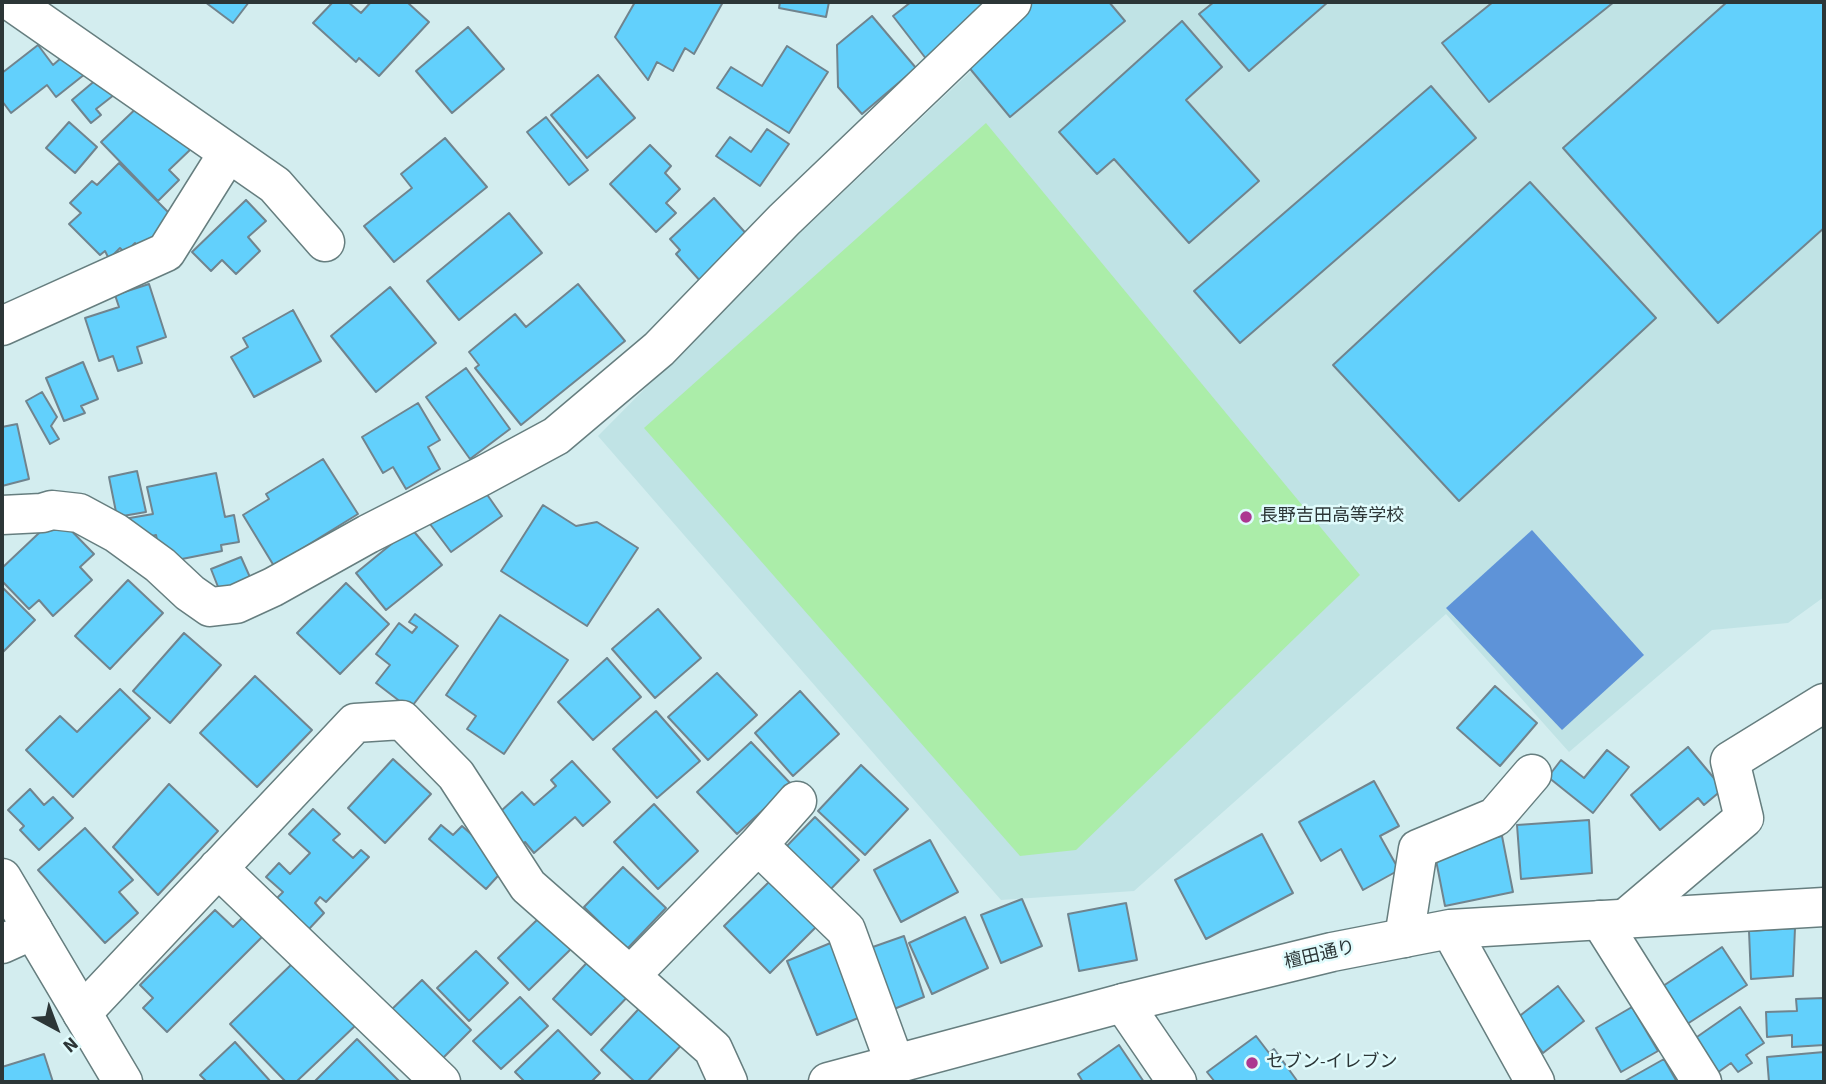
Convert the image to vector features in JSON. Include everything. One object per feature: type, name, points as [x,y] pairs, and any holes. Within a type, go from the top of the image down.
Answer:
[{"type":"street","points":[[12,2],[275,185],[326,242]]},
{"type":"street","points":[[2,515],[52,510],[79,513],[116,533],[210,607],[236,604],[273,587],[556,436],[659,349],[783,220],[1012,2]]},
{"type":"street","points":[[2,326],[166,252],[228,153]]},
{"type":"street","points":[[1702,1082],[1613,919],[1744,818],[1730,761],[1824,703]]},
{"type":"street","points":[[82,1013],[355,723],[402,720],[456,775],[528,886],[713,1049],[727,1082]]},
{"type":"street","points":[[1404,938],[1418,849],[1495,817],[1532,774]]},
{"type":"street","points":[[630,976],[758,845],[797,801]]},
{"type":"street","points":[[758,845],[846,930],[895,1064]]},
{"type":"street","points":[[218,869],[441,1082]]},
{"type":"street","points":[[2,878],[17,937],[82,1013],[123,1082]]},
{"type":"street","name":"檀田通り","points":[[828,1082],[1123,1003],[1332,952],[1450,929],[1824,907]]},
{"type":"street","points":[[1450,929],[1535,1082]]},
{"type":"street","points":[[1123,1003],[1177,1082]]},
{"type":"shaded area","name":"長野吉田高等学校","points":[[1044,2],[1824,2],[1824,597],[1788,623],[1712,630],[1569,752],[1446,614],[1134,891],[1001,900],[598,436],[781,251]]},
{"type":"green space","points":[[986,123],[1360,575],[1076,850],[1020,856],[644,428]]},
{"type":"water","points":[[1532,530],[1644,655],[1562,730],[1446,608]]},
{"type":"building","points":[[205,2],[249,2],[233,23]]},
{"type":"building","points":[[333,2],[348,2],[361,13],[371,2],[407,2],[429,22],[379,76],[359,58],[356,62],[313,23]]},
{"type":"building","points":[[635,2],[723,2],[694,54],[685,48],[673,71],[657,62],[648,80],[615,37]]},
{"type":"building","points":[[780,2],[829,2],[826,17],[779,8]]},
{"type":"building","points":[[911,2],[991,2],[927,60],[893,16]]},
{"type":"building","points":[[1030,2],[1109,2],[1125,21],[1010,117],[962,59]]},
{"type":"building","points":[[1214,2],[1328,2],[1249,71],[1199,14]]},
{"type":"building","points":[[1493,2],[1614,2],[1489,102],[1442,43]]},
{"type":"building","points":[[1727,2],[1824,2],[1824,228],[1718,323],[1563,148]]},
{"type":"building","points":[[872,16],[916,68],[862,114],[838,87],[837,45]]},
{"type":"building","points":[[1182,21],[1222,67],[1186,100],[1259,181],[1189,243],[1114,159],[1097,174],[1059,132]]},
{"type":"building","points":[[468,27],[504,69],[452,113],[416,71]]},
{"type":"building","points":[[38,45],[53,65],[68,52],[85,74],[56,97],[47,85],[11,113],[2,101],[2,73]]},
{"type":"building","points":[[787,46],[828,72],[789,133],[717,88],[731,67],[762,86]]},
{"type":"building","points":[[104,73],[119,91],[96,109],[101,115],[91,123],[72,100]]},
{"type":"building","points":[[598,75],[635,118],[587,158],[551,115]]},
{"type":"building","points":[[1431,86],[1476,138],[1240,343],[1194,291]]},
{"type":"building","points":[[145,100],[192,148],[169,170],[179,180],[158,201],[101,142]]},
{"type":"building","points":[[546,117],[588,170],[569,185],[527,132]]},
{"type":"building","points":[[69,122],[97,147],[75,173],[46,148]]},
{"type":"building","points":[[767,129],[789,144],[760,186],[716,156],[730,137],[751,152]]},
{"type":"building","points":[[445,138],[487,187],[394,262],[364,226],[412,188],[401,174]]},
{"type":"building","points":[[650,145],[671,166],[665,173],[680,189],[666,203],[676,213],[656,232],[610,184]]},
{"type":"building","points":[[119,163],[176,220],[143,252],[135,243],[125,253],[120,248],[109,259],[105,251],[100,255],[69,224],[81,213],[70,203],[92,181],[97,185]]},
{"type":"building","points":[[1530,182],[1656,318],[1459,501],[1333,365]]},
{"type":"building","points":[[714,198],[751,239],[702,283],[676,254],[680,250],[670,239]]},
{"type":"building","points":[[246,200],[266,221],[248,237],[260,251],[236,274],[222,260],[211,271],[192,252]]},
{"type":"building","points":[[509,213],[542,253],[459,320],[427,281]]},
{"type":"building","points":[[149,284],[166,337],[137,347],[142,363],[118,371],[113,356],[99,361],[85,318],[119,307],[115,295]]},
{"type":"building","points":[[578,284],[625,341],[521,425],[475,368],[479,365],[469,352],[515,314],[526,327]]},
{"type":"building","points":[[390,287],[436,343],[376,392],[331,336]]},
{"type":"building","points":[[293,310],[321,361],[254,397],[231,357],[248,347],[243,338]]},
{"type":"building","points":[[83,362],[98,399],[81,406],[85,413],[64,421],[46,378]]},
{"type":"building","points":[[466,368],[510,429],[470,459],[426,397]]},
{"type":"building","points":[[42,392],[57,417],[51,426],[59,439],[50,444],[26,401]]},
{"type":"building","points":[[418,403],[440,440],[428,447],[440,469],[406,489],[393,467],[383,473],[362,437]]},
{"type":"building","points":[[17,424],[29,479],[2,486],[2,427]]},
{"type":"building","points":[[323,459],[358,514],[274,566],[243,515],[269,499],[266,494]]},
{"type":"building","points":[[137,471],[146,512],[117,517],[109,477]]},
{"type":"building","points":[[216,473],[225,517],[234,515],[239,542],[221,545],[222,551],[162,563],[156,535],[143,538],[124,519],[153,514],[147,487]]},
{"type":"building","points":[[479,483],[502,516],[451,552],[427,520]]},
{"type":"building","points":[[543,505],[576,526],[597,522],[638,548],[587,626],[501,571]]},
{"type":"building","points":[[57,516],[94,554],[80,567],[92,580],[53,616],[39,600],[29,609],[2,581],[2,568]]},
{"type":"building","points":[[411,528],[442,565],[386,610],[356,573]]},
{"type":"building","points":[[241,557],[253,584],[222,597],[211,569]]},
{"type":"building","points":[[128,580],[163,613],[110,669],[75,636]]},
{"type":"building","points":[[346,583],[389,624],[340,674],[297,633]]},
{"type":"building","points":[[2,587],[35,620],[2,653]]},
{"type":"building","points":[[658,609],[701,658],[655,698],[612,649]]},
{"type":"building","points":[[415,614],[458,646],[410,709],[376,683],[390,665],[376,654],[399,623],[412,633],[417,627],[409,622]]},
{"type":"building","points":[[500,615],[568,660],[504,754],[467,729],[476,716],[446,695]]},
{"type":"building","points":[[184,633],[221,665],[170,723],[133,691]]},
{"type":"building","points":[[607,658],[641,697],[593,740],[558,702]]},
{"type":"building","points":[[717,673],[757,715],[708,760],[668,717]]},
{"type":"building","points":[[255,676],[312,730],[257,787],[200,733]]},
{"type":"building","points":[[1495,686],[1537,723],[1500,766],[1457,728]]},
{"type":"building","points":[[120,689],[150,718],[73,797],[26,750],[60,716],[77,732]]},
{"type":"building","points":[[800,691],[839,734],[793,776],[755,733]]},
{"type":"building","points":[[656,711],[700,761],[657,798],[613,749]]},
{"type":"building","points":[[751,742],[791,784],[737,834],[697,792]]},
{"type":"building","points":[[1688,747],[1723,789],[1704,805],[1698,798],[1660,830],[1631,795]]},
{"type":"building","points":[[1607,750],[1629,767],[1593,813],[1548,777],[1561,760],[1584,778]]},
{"type":"building","points":[[393,759],[431,794],[385,843],[348,808]]},
{"type":"building","points":[[572,761],[610,802],[583,826],[575,817],[534,853],[525,842],[517,850],[491,820],[522,792],[534,805],[556,786],[551,780]]},
{"type":"building","points":[[861,765],[908,809],[865,855],[818,811]]},
{"type":"building","points":[[1374,781],[1399,826],[1380,836],[1399,870],[1363,890],[1341,849],[1321,861],[1299,822]]},
{"type":"building","points":[[169,784],[218,831],[158,895],[113,847]]},
{"type":"building","points":[[30,789],[44,805],[53,797],[73,818],[39,850],[20,830],[24,826],[8,810]]},
{"type":"building","points":[[654,804],[698,851],[658,889],[614,842]]},
{"type":"building","points":[[313,809],[340,834],[333,840],[353,858],[361,850],[369,857],[326,902],[320,897],[315,903],[324,913],[309,929],[277,898],[283,892],[266,877],[279,863],[290,874],[310,853],[289,834]]},
{"type":"building","points":[[815,817],[859,860],[825,895],[781,852]]},
{"type":"building","points":[[1589,820],[1592,873],[1521,879],[1517,825]]},
{"type":"building","points":[[441,825],[453,835],[462,826],[507,866],[486,889],[429,839]]},
{"type":"building","points":[[85,828],[133,880],[119,892],[138,913],[105,943],[38,870]]},
{"type":"building","points":[[1262,834],[1293,893],[1206,939],[1175,880]]},
{"type":"building","points":[[1502,836],[1513,892],[1445,906],[1434,850]]},
{"type":"building","points":[[930,840],[958,892],[901,922],[874,870]]},
{"type":"building","points":[[623,867],[666,908],[627,949],[584,907]]},
{"type":"building","points":[[771,880],[816,927],[770,973],[724,926]]},
{"type":"building","points":[[1022,899],[1042,946],[1001,963],[981,915]]},
{"type":"building","points":[[1126,903],[1137,960],[1079,971],[1068,914]]},
{"type":"building","points":[[215,910],[233,927],[244,916],[264,935],[167,1032],[143,1008],[153,998],[140,985]]},
{"type":"building","points":[[541,916],[572,948],[529,990],[498,958]]},
{"type":"building","points":[[965,917],[988,968],[932,994],[909,943]]},
{"type":"building","points":[[1795,928],[1793,976],[1751,979],[1749,931]]},
{"type":"building","points":[[904,936],[924,997],[894,1009],[870,948]]},
{"type":"building","points":[[833,942],[863,1016],[817,1035],[787,961]]},
{"type":"building","points":[[1722,947],[1747,985],[1678,1030],[1654,992]]},
{"type":"building","points":[[476,951],[508,983],[469,1021],[437,988]]},
{"type":"building","points":[[595,954],[634,990],[591,1035],[553,999]]},
{"type":"building","points":[[295,961],[356,1025],[296,1082],[286,1082],[230,1024]]},
{"type":"building","points":[[422,980],[471,1030],[438,1063],[388,1013]]},
{"type":"building","points":[[1558,986],[1584,1021],[1543,1053],[1517,1018]]},
{"type":"building","points":[[520,997],[548,1026],[501,1069],[473,1041]]},
{"type":"building","points":[[1824,998],[1824,1045],[1792,1047],[1792,1035],[1767,1037],[1766,1012],[1797,1011],[1796,999]]},
{"type":"building","points":[[646,1001],[687,1039],[647,1082],[635,1082],[601,1050]]},
{"type":"building","points":[[1632,1007],[1658,1051],[1621,1072],[1596,1028]]},
{"type":"building","points":[[1740,1007],[1764,1043],[1746,1055],[1752,1063],[1738,1072],[1731,1063],[1717,1073],[1694,1039]]},
{"type":"building","points":[[558,1030],[600,1073],[591,1082],[525,1082],[515,1072]]},
{"type":"building","name":"セブン-イレブン","points":[[1256,1036],[1269,1053],[1274,1049],[1298,1082],[1215,1082],[1207,1072]]},
{"type":"building","points":[[357,1039],[400,1082],[314,1082]]},
{"type":"building","points":[[235,1042],[271,1082],[207,1082],[200,1075]]},
{"type":"building","points":[[1119,1045],[1144,1082],[1083,1082],[1078,1074]]},
{"type":"building","points":[[1824,1052],[1824,1082],[1769,1082],[1767,1057]]},
{"type":"building","points":[[44,1054],[53,1082],[2,1082],[2,1067]]},
{"type":"building","points":[[1664,1059],[1677,1082],[1625,1081]]},
{"type":"place","name":"長野吉田高等学校","points":[[1246,517]]},
{"type":"place","name":"セブン-イレブン","points":[[1252,1063]]}]
